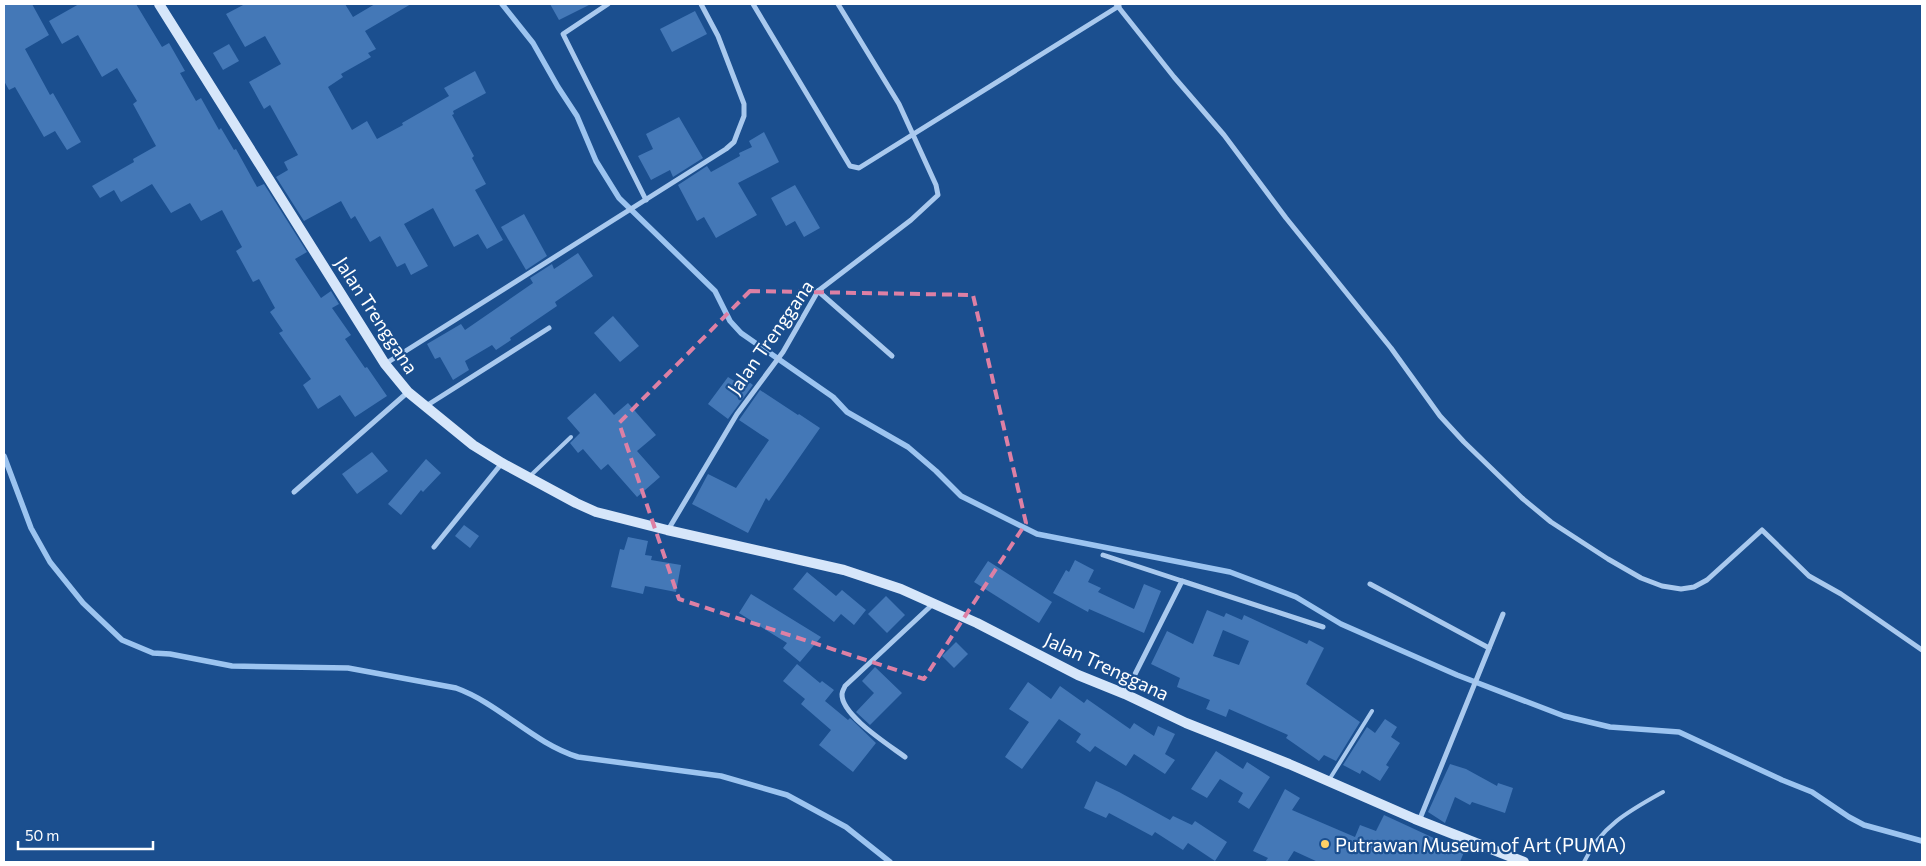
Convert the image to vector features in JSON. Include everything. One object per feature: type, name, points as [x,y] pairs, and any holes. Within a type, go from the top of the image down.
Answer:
[{"type":"main road","name":"Jalan Trenggana","points":[[159,4],[385,364],[408,392],[473,445],[528,478],[576,504],[596,512],[844,570],[871,578],[934,602],[1045,656],[1078,675],[1125,694],[1186,723],[1289,764],[1419,821],[1524,862]]},
{"type":"street","points":[[608,4],[563,34],[646,200]]},
{"type":"street","points":[[385,364],[726,150],[734,142],[744,116],[744,104],[718,36],[701,4]]},
{"type":"street","points":[[753,4],[850,166],[859,168],[1118,5],[1174,77],[1224,135],[1286,218],[1391,348],[1440,416],[1522,498],[1551,522],[1641,578],[1662,586],[1681,589],[1694,587],[1707,580],[1762,530],[1809,576],[1842,594],[1922,650]]},
{"type":"street","points":[[838,4],[898,104],[913,134]]},
{"type":"street","name":"Jalan Trenggana","points":[[667,530],[737,414],[783,352],[818,291],[911,220],[938,195],[936,185],[913,134]]},
{"type":"street","points":[[818,291],[892,356]]},
{"type":"street","points":[[425,406],[549,328]]},
{"type":"street","points":[[294,492],[408,392]]},
{"type":"street","points":[[434,547],[502,463]]},
{"type":"street","points":[[1103,555],[1323,627]]},
{"type":"street","points":[[1125,694],[1182,581]]},
{"type":"street","points":[[1370,584],[1489,648]]},
{"type":"street","points":[[905,757],[852,716],[844,704],[842,694],[844,686],[934,602]]},
{"type":"street","points":[[1419,821],[1503,614]]},
{"type":"lane","points":[[528,478],[571,438]]},
{"type":"lane","points":[[1328,782],[1372,711]]},
{"type":"lane","points":[[1584,862],[1592,846],[1606,829],[1628,812],[1663,792]]},
{"type":"highlighted area","points":[[750,291],[973,295],[1026,523],[924,679],[679,599],[619,423]]},
{"type":"building","points":[[4,4],[32,4],[49,35],[25,49],[50,95],[53,93],[81,142],[67,150],[55,131],[44,137],[15,87],[9,90],[4,81]]},
{"type":"building","points":[[79,4],[136,4],[162,47],[169,43],[185,71],[180,73],[196,101],[201,98],[219,130],[221,128],[234,150],[236,149],[257,187],[264,184],[307,252],[295,259],[321,298],[331,291],[339,304],[332,308],[351,335],[345,339],[387,396],[355,417],[340,395],[318,409],[303,385],[311,379],[279,333],[283,331],[270,312],[275,308],[259,279],[253,282],[236,251],[242,247],[222,210],[201,221],[190,203],[171,213],[152,184],[121,202],[114,190],[100,198],[92,186],[134,162],[133,159],[156,146],[133,104],[137,101],[117,68],[102,77],[78,35],[62,44],[49,21]]},
{"type":"building","points":[[245,4],[345,4],[353,17],[375,4],[411,4],[365,31],[376,49],[368,53],[371,57],[341,74],[343,77],[328,87],[352,130],[367,121],[377,139],[449,96],[444,88],[475,71],[486,93],[453,111],[454,114],[452,115],[474,156],[472,158],[486,184],[475,190],[503,240],[487,249],[478,234],[454,247],[433,208],[404,224],[428,266],[411,275],[405,263],[397,267],[380,236],[370,242],[355,216],[351,219],[341,201],[304,221],[276,177],[288,170],[284,162],[298,155],[270,105],[264,109],[249,82],[281,64],[265,36],[245,47],[226,14]]},
{"type":"building","points":[[550,4],[591,4],[559,20]]},
{"type":"building","points":[[695,11],[707,34],[672,52],[660,29]]},
{"type":"building","points":[[229,44],[239,61],[223,70],[213,53]]},
{"type":"building","points":[[679,117],[703,158],[673,177],[670,170],[651,180],[638,156],[653,149],[646,134]]},
{"type":"building","points":[[764,132],[779,162],[738,183],[757,215],[716,238],[704,217],[697,221],[678,185],[707,166],[711,172],[740,156],[739,153],[752,147],[749,141]]},
{"type":"building","points":[[795,185],[820,228],[804,237],[795,221],[786,226],[771,198]]},
{"type":"building","points":[[524,214],[547,256],[526,270],[501,227]]},
{"type":"building","points":[[578,253],[593,276],[555,302],[557,306],[510,338],[511,340],[496,350],[492,345],[465,361],[469,370],[453,380],[440,357],[435,359],[427,344],[461,324],[465,330],[533,283],[530,278],[552,264],[554,269]]},
{"type":"building","points":[[613,316],[639,346],[620,362],[594,333]]},
{"type":"building","points":[[741,376],[753,385],[728,419],[708,404],[728,377],[736,382]]},
{"type":"building","points":[[760,390],[820,428],[769,501],[766,498],[748,533],[692,504],[708,474],[736,488],[769,440],[739,420]]},
{"type":"building","points":[[595,393],[614,415],[628,403],[656,435],[637,451],[660,477],[637,497],[608,464],[601,470],[583,449],[578,453],[570,443],[580,433],[567,418]]},
{"type":"building","points":[[372,452],[388,471],[357,494],[342,474]]},
{"type":"building","points":[[426,459],[441,473],[423,492],[421,490],[401,515],[388,504]]},
{"type":"building","points":[[464,525],[479,536],[470,548],[455,536]]},
{"type":"building","points":[[628,537],[648,541],[645,555],[652,556],[651,560],[681,565],[676,592],[645,586],[643,594],[611,587],[620,549],[624,550]]},
{"type":"building","points":[[1075,560],[1094,570],[1088,582],[1101,588],[1098,592],[1134,609],[1144,584],[1161,591],[1144,633],[1089,609],[1088,612],[1053,593],[1066,570],[1069,572]]},
{"type":"building","points":[[988,561],[1052,602],[1039,623],[974,582]]},
{"type":"building","points":[[807,572],[836,596],[842,590],[866,610],[854,625],[841,614],[834,622],[793,589]]},
{"type":"building","points":[[751,594],[821,637],[800,662],[783,648],[787,643],[739,613]]},
{"type":"building","points":[[886,596],[905,615],[887,633],[868,614]]},
{"type":"building","points":[[1207,610],[1224,617],[1226,613],[1242,620],[1244,615],[1307,644],[1309,640],[1324,648],[1306,684],[1360,722],[1336,761],[1324,755],[1319,761],[1286,738],[1288,735],[1229,709],[1226,717],[1206,709],[1210,700],[1177,687],[1180,678],[1151,664],[1167,631],[1193,644]],"holes":[[[1223,630],[1249,641],[1239,665],[1213,656]]]},
{"type":"building","points":[[956,642],[968,654],[954,668],[942,656]]},
{"type":"building","points":[[797,664],[820,683],[822,681],[834,690],[825,701],[848,720],[850,718],[876,743],[853,772],[819,745],[831,730],[801,704],[805,699],[783,681]]},
{"type":"building","points":[[875,667],[902,693],[870,725],[856,712],[874,693],[862,681]]},
{"type":"building","points":[[1028,682],[1051,699],[1060,686],[1084,703],[1087,699],[1130,729],[1134,723],[1154,736],[1158,726],[1175,734],[1165,754],[1175,760],[1165,774],[1134,754],[1126,766],[1095,746],[1090,752],[1076,742],[1081,734],[1059,719],[1022,769],[1005,757],[1029,722],[1009,709]]},
{"type":"building","points":[[1385,719],[1397,727],[1391,737],[1400,743],[1386,765],[1389,767],[1380,781],[1362,770],[1360,774],[1343,765],[1367,727],[1375,733]]},
{"type":"building","points":[[1216,751],[1243,769],[1247,762],[1270,777],[1249,809],[1238,802],[1243,793],[1220,779],[1207,798],[1191,789]]},
{"type":"building","points":[[1450,764],[1466,769],[1497,786],[1498,783],[1513,788],[1505,813],[1472,802],[1470,805],[1455,797],[1445,823],[1428,812]]},
{"type":"building","points":[[1096,781],[1170,820],[1173,816],[1192,825],[1195,821],[1227,842],[1215,861],[1188,843],[1183,850],[1155,832],[1152,836],[1109,813],[1106,818],[1084,808]]},
{"type":"building","points":[[1285,789],[1300,798],[1292,810],[1355,837],[1360,825],[1376,831],[1384,815],[1464,852],[1460,862],[1318,862],[1294,851],[1287,862],[1265,862],[1268,858],[1253,851]]},
{"type":"waterway","points":[[502,4],[533,43],[577,116],[596,161],[619,198],[715,291],[730,321],[741,333],[833,397],[847,412],[908,447],[961,496],[1037,534],[1230,572],[1296,597],[1341,624],[1457,675],[1564,716],[1610,727],[1679,732],[1812,792],[1864,825],[1922,841]]},
{"type":"waterway","points":[[4,456],[31,528],[50,562],[83,603],[122,640],[153,653],[170,654],[232,666],[348,668],[456,688],[487,704],[546,743],[578,757],[721,776],[787,795],[846,827],[890,862]]},
{"type":"place","name":"Putrawan Museum of Art (PUMA)","points":[[1325,844]]}]
